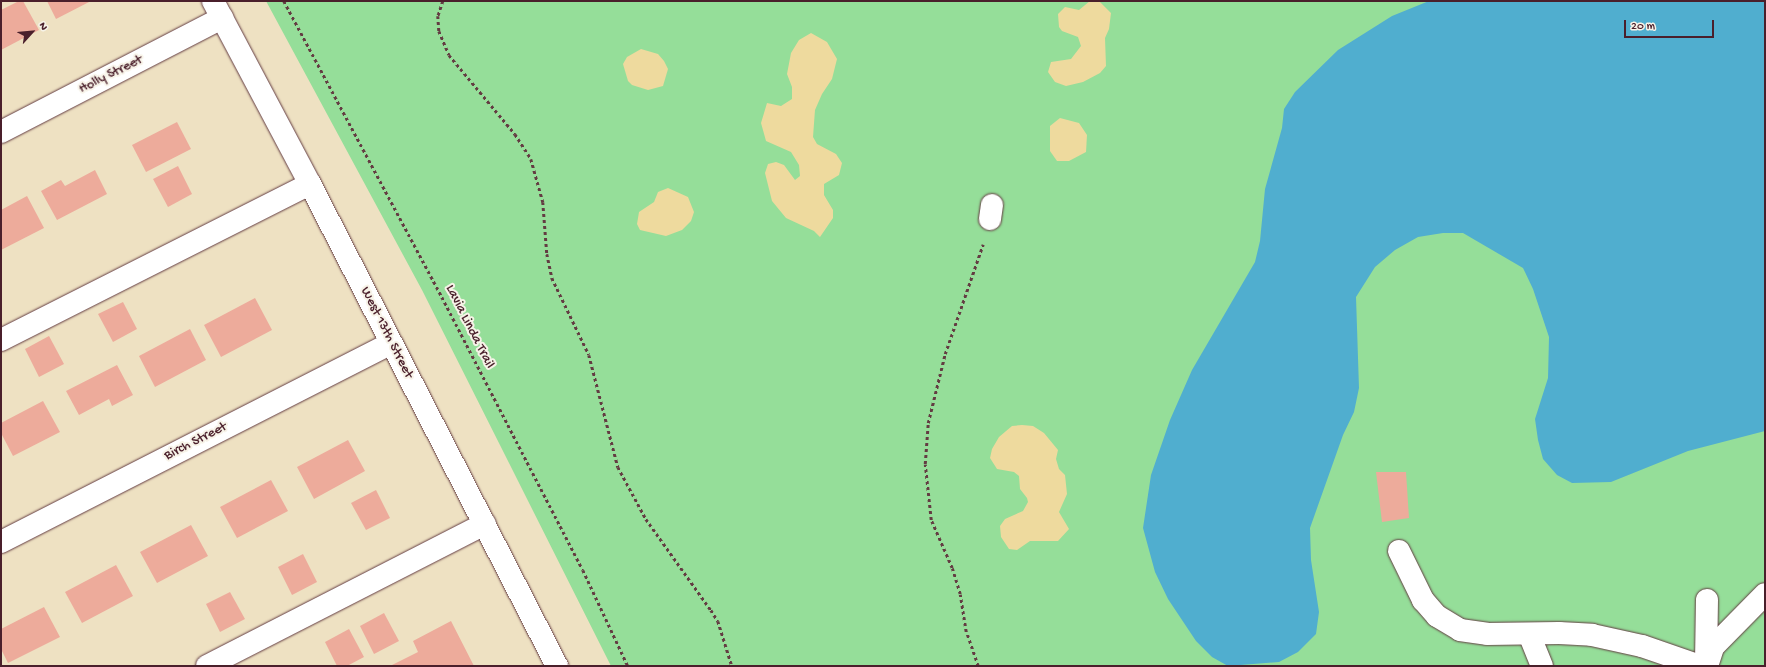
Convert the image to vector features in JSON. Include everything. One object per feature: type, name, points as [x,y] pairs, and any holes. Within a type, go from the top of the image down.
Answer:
[{"type":"main road","name":"Holly Street","points":[[1,132],[217,10]]},
{"type":"main road","name":"West 13th Street","points":[[217,10],[310,184],[485,524],[556,666]]},
{"type":"main road","points":[[1,340],[310,184]]},
{"type":"main road","name":"Birch Street","points":[[1,542],[391,343]]},
{"type":"main road","points":[[208,666],[485,524]]},
{"type":"main road","points":[[1399,552],[1422,600],[1438,616],[1460,630],[1487,634],[1574,633],[1615,639],[1675,656],[1700,666]]},
{"type":"main road","points":[[1707,666],[1713,647],[1765,594]]},
{"type":"main road","points":[[1707,600],[1707,666]]},
{"type":"main road","points":[[1529,634],[1542,666]]},
{"type":"path","name":"Lavia Linda Trail","points":[[284,1],[442,297],[583,570],[628,666]]},
{"type":"path","points":[[442,1],[438,16],[439,31],[449,55],[515,134],[531,159],[542,202],[547,254],[552,278],[589,355],[618,467],[646,520],[718,621],[732,666]]},
{"type":"path","points":[[978,666],[966,632],[957,583],[931,520],[925,478],[925,443],[945,354],[978,265],[991,212]]},
{"type":"green space","points":[[266,1],[1765,1],[1765,666],[611,666],[422,290]]},
{"type":"sand","points":[[1090,1],[1099,1],[1111,13],[1109,29],[1105,38],[1106,66],[1100,73],[1083,82],[1066,86],[1055,82],[1048,72],[1051,62],[1071,59],[1081,46],[1078,37],[1062,31],[1059,27],[1058,14],[1065,7],[1079,10]]},
{"type":"sand","points":[[811,33],[827,42],[837,59],[832,79],[822,94],[815,110],[813,137],[817,144],[836,154],[842,163],[839,175],[824,184],[824,195],[833,210],[833,218],[820,237],[814,231],[786,218],[772,201],[765,173],[768,164],[776,162],[784,165],[795,180],[800,176],[799,165],[791,152],[766,141],[761,123],[767,103],[781,106],[792,99],[792,87],[787,74],[791,53],[799,40]]},
{"type":"sand","points":[[641,49],[658,54],[664,61],[668,69],[663,86],[648,90],[632,85],[628,81],[623,64],[627,57]]},
{"type":"sand","points":[[1060,118],[1079,123],[1087,135],[1086,152],[1069,161],[1057,161],[1050,151],[1050,126]]},
{"type":"sand","points":[[668,188],[688,197],[694,212],[691,221],[682,230],[666,236],[640,230],[637,224],[639,212],[654,202],[658,192]]},
{"type":"sand","points":[[1012,426],[1033,426],[1044,433],[1058,450],[1056,459],[1059,469],[1065,475],[1067,494],[1059,512],[1069,529],[1058,541],[1030,541],[1017,550],[1009,549],[1001,537],[1000,526],[1005,519],[1023,511],[1028,502],[1027,498],[1020,489],[1019,476],[1014,472],[997,469],[990,458],[992,449],[999,437]]},
{"type":"water","points":[[1429,1],[1765,1],[1765,431],[1688,451],[1611,482],[1572,483],[1557,475],[1543,459],[1535,419],[1548,378],[1549,337],[1533,289],[1523,268],[1463,233],[1443,233],[1418,237],[1395,250],[1375,267],[1356,297],[1359,388],[1354,412],[1343,435],[1310,528],[1311,560],[1319,612],[1316,634],[1298,652],[1279,662],[1228,666],[1212,657],[1196,641],[1168,599],[1155,572],[1143,528],[1151,475],[1170,420],[1192,370],[1255,262],[1260,241],[1265,189],[1282,128],[1284,109],[1295,92],[1338,50],[1392,16]]},
{"type":"building","points":[[19,1],[23,1],[39,30],[1,50],[1,10]]},
{"type":"building","points":[[47,1],[91,1],[56,19]]},
{"type":"building","points":[[177,122],[191,149],[146,172],[132,145]]},
{"type":"building","points":[[178,166],[192,194],[168,207],[153,179]]},
{"type":"building","points":[[95,170],[107,194],[57,220],[41,191],[61,180],[65,186]]},
{"type":"building","points":[[27,196],[44,228],[1,250],[1,210]]},
{"type":"building","points":[[255,298],[272,330],[221,357],[204,325]]},
{"type":"building","points":[[123,302],[137,329],[113,342],[98,314]]},
{"type":"building","points":[[190,329],[206,360],[155,387],[139,356]]},
{"type":"building","points":[[49,336],[64,364],[39,377],[25,349]]},
{"type":"building","points":[[117,365],[133,395],[112,406],[109,399],[79,415],[66,391]]},
{"type":"building","points":[[43,401],[60,432],[13,456],[1,433],[1,423]]},
{"type":"building","points":[[348,440],[365,471],[314,499],[297,467]]},
{"type":"building","points":[[1376,472],[1406,472],[1409,518],[1382,522]]},
{"type":"building","points":[[271,480],[288,511],[237,538],[220,507]]},
{"type":"building","points":[[376,490],[390,518],[366,530],[351,503]]},
{"type":"building","points":[[191,525],[208,556],[157,583],[140,552]]},
{"type":"building","points":[[303,554],[317,582],[292,595],[278,567]]},
{"type":"building","points":[[116,565],[133,596],[82,623],[65,592]]},
{"type":"building","points":[[230,592],[245,619],[220,632],[206,604]]},
{"type":"building","points":[[44,607],[60,637],[8,663],[1,649],[1,629]]},
{"type":"building","points":[[384,613],[399,641],[374,654],[360,626]]},
{"type":"building","points":[[451,621],[474,666],[390,666],[418,652],[413,641]]},
{"type":"building","points":[[349,629],[364,657],[347,666],[337,666],[325,642]]}]
